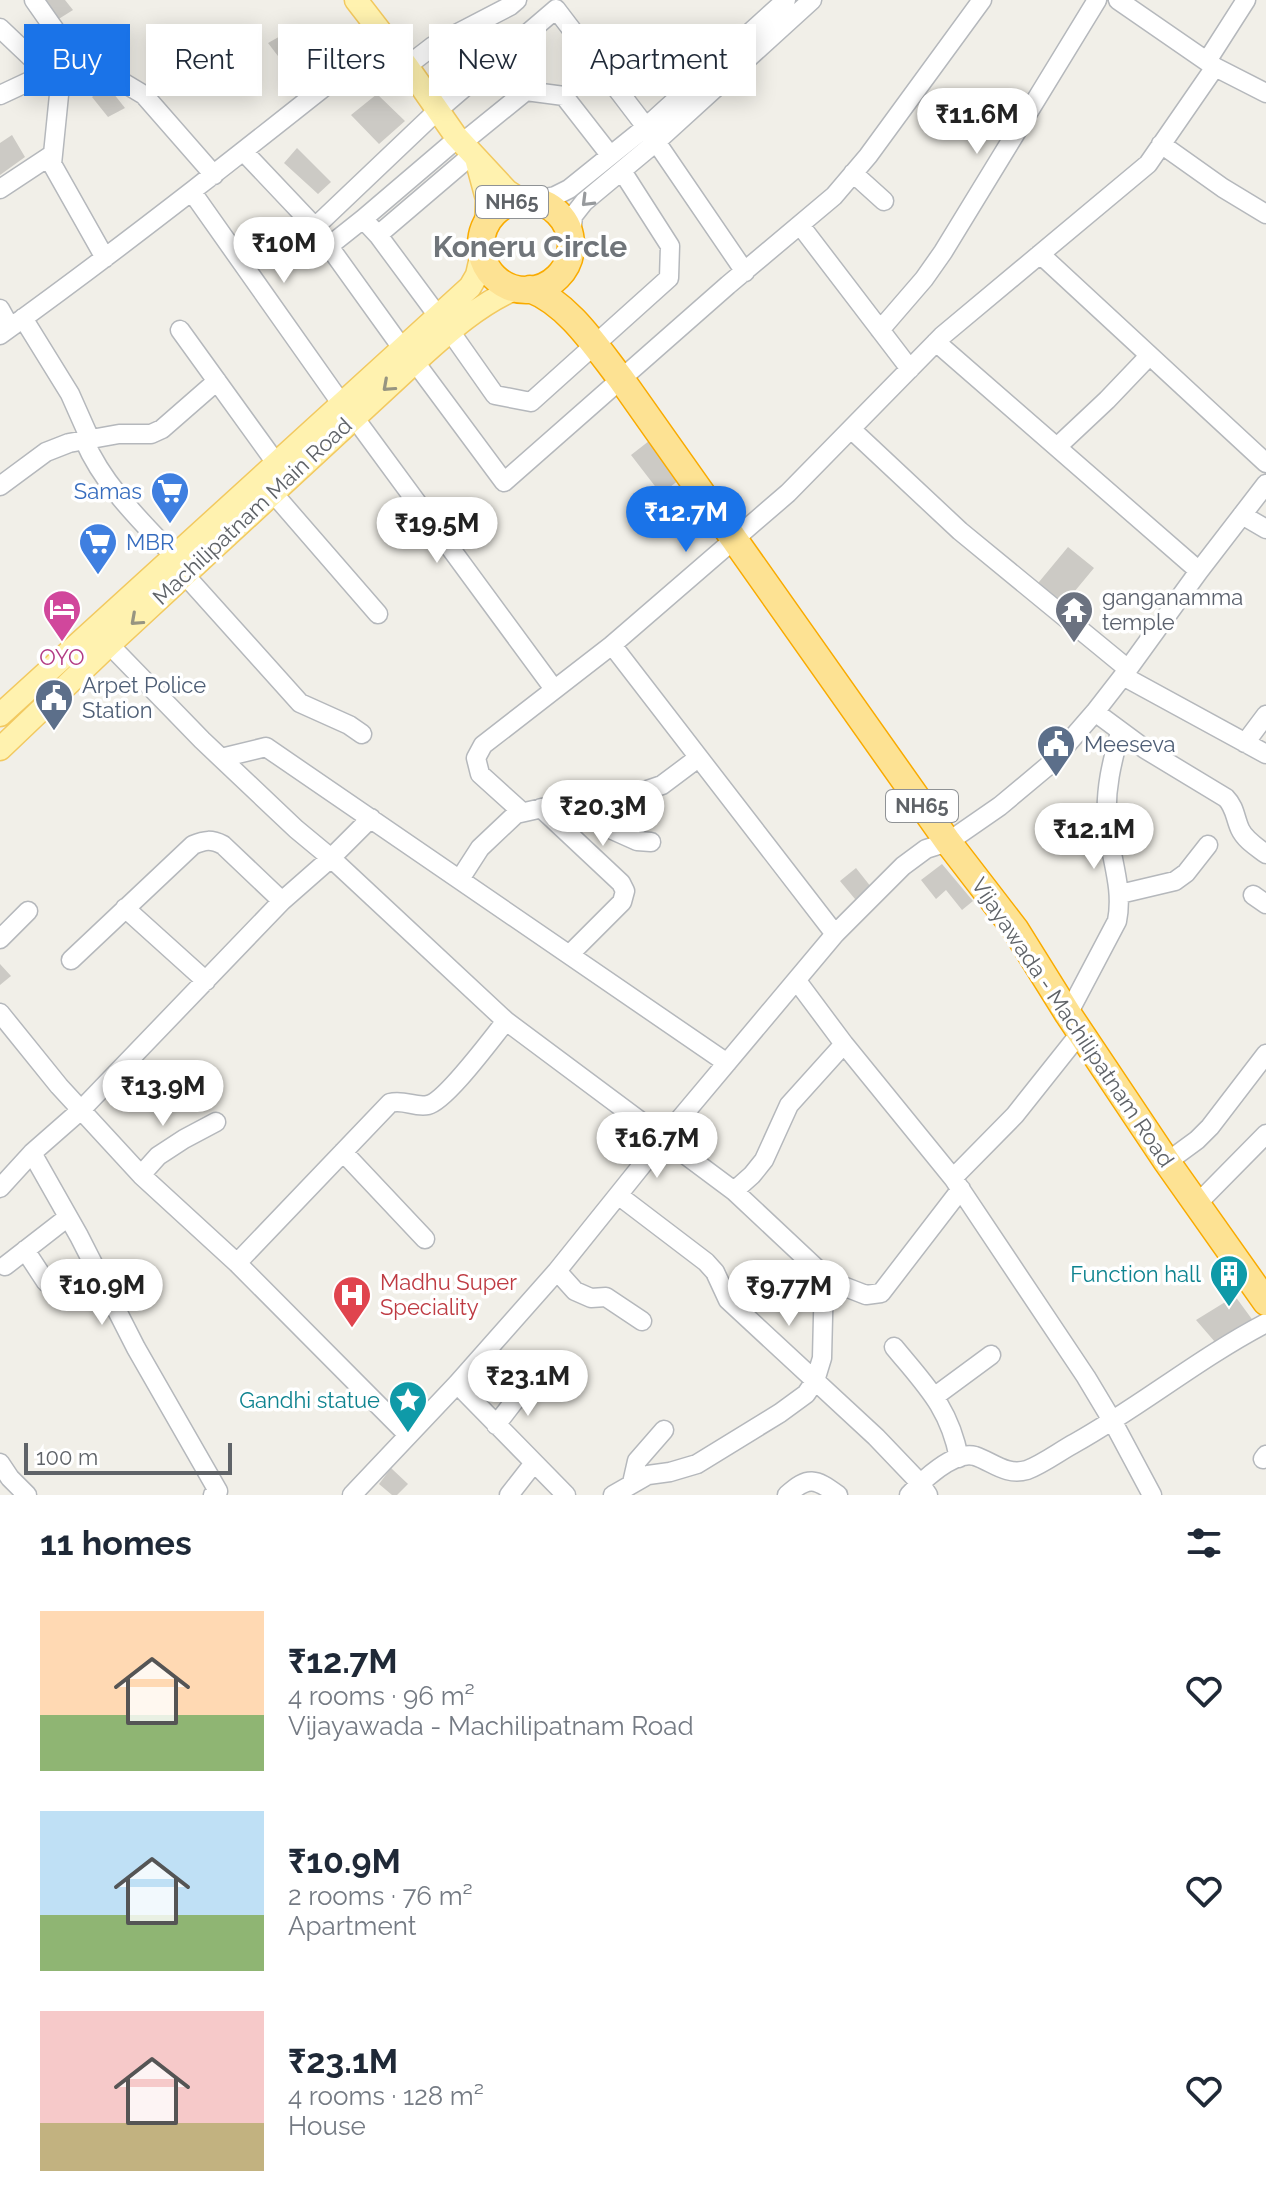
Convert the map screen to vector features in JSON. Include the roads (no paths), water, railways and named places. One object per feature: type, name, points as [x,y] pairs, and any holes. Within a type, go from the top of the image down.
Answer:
[{"type":"highway","name":"NH65","points":[[523,289],[504,284],[494,276],[482,253],[486,225],[494,213],[506,204],[528,200],[549,205],[560,214],[571,238],[571,252],[560,275]]},
{"type":"highway","name":"Vijayawada - Machilipatnam Road","points":[[560,275],[557,287],[568,316]]},
{"type":"highway","points":[[523,289],[541,287],[560,275]]},
{"type":"highway","name":"Vijayawada - Machilipatnam Road","points":[[523,289],[545,295],[568,316],[621,379],[948,842],[1015,929],[1167,1162],[1263,1292]]},
{"type":"main road","points":[[356,0],[375,24]]},
{"type":"main road","points":[[413,75],[467,148],[507,191],[528,200]]},
{"type":"main road","points":[[467,148],[487,199],[486,225]]},
{"type":"main road","name":"Machilipatnam Main Road","points":[[179,565],[273,493],[348,410],[444,323],[477,275],[482,253]]},
{"type":"main road","name":"Machilipatnam Main Road","points":[[444,323],[503,294],[523,289]]},
{"type":"main road","name":"Machilipatnam Main Road","points":[[0,749],[101,637],[179,565],[276,463],[348,410]]},
{"type":"main road","name":"Machilipatnam Main Road","points":[[2,711],[101,637]]},
{"type":"street","points":[[34,0],[51,24]]},
{"type":"street","points":[[413,61],[433,46],[517,0]]},
{"type":"street","points":[[571,238],[573,216],[584,202],[622,171],[651,135],[786,0]]},
{"type":"street","points":[[528,200],[555,196],[569,189],[610,155],[651,135],[812,0]]},
{"type":"street","points":[[244,152],[315,227],[504,482],[834,196],[982,0]]},
{"type":"street","points":[[880,330],[943,252],[1097,0]]},
{"type":"street","points":[[1118,0],[1211,64],[1266,93]]},
{"type":"street","points":[[570,954],[622,902],[625,891],[621,883],[531,810],[480,774],[476,758],[483,745],[612,645],[788,493],[936,342],[1148,164],[1211,64],[1246,0]]},
{"type":"street","points":[[315,227],[437,111],[556,9],[651,135],[745,272]]},
{"type":"street","points":[[0,28],[24,51]]},
{"type":"street","points":[[130,87],[144,95],[214,175]]},
{"type":"street","points":[[0,95],[24,88]]},
{"type":"street","points":[[378,235],[526,91],[564,96],[610,155]]},
{"type":"street","points":[[54,96],[52,164],[105,258]]},
{"type":"street","points":[[11,327],[192,192],[314,96]]},
{"type":"street","points":[[1161,144],[1266,214]]},
{"type":"street","points":[[329,246],[467,148]]},
{"type":"street","points":[[0,189],[53,154]]},
{"type":"street","points":[[363,219],[444,323],[495,395],[531,402],[669,278],[670,246],[622,171]]},
{"type":"street","points":[[853,173],[884,201]]},
{"type":"street","points":[[192,192],[554,689]]},
{"type":"street","points":[[800,225],[910,369]]},
{"type":"street","points":[[1040,254],[1266,463]]},
{"type":"street","points":[[0,309],[11,327],[70,394],[90,453],[117,497],[300,703],[362,734]]},
{"type":"street","points":[[180,330],[276,463]]},
{"type":"street","points":[[936,342],[1199,571]]},
{"type":"street","points":[[1058,446],[1149,356]]},
{"type":"street","points":[[0,486],[46,452],[69,443],[119,434],[151,434],[162,429],[217,381]]},
{"type":"street","points":[[851,429],[960,531],[1126,672],[1266,754]]},
{"type":"street","points":[[352,1495],[457,1384],[557,1271],[835,934],[903,866],[926,849],[948,842],[1000,806],[1049,765],[1126,672],[1266,484]]},
{"type":"street","points":[[273,493],[378,614]]},
{"type":"street","points":[[1242,515],[1266,529]]},
{"type":"street","points":[[101,637],[221,758],[506,1021],[734,1191],[830,1281],[866,1295],[881,1293],[957,1184],[1015,1115],[1075,1023],[1117,921],[1120,894],[1107,822],[1106,796],[1120,732]]},
{"type":"street","points":[[612,645],[835,934]]},
{"type":"street","points":[[1095,712],[1120,732],[1226,798],[1233,805],[1240,829],[1266,854]]},
{"type":"street","points":[[1245,743],[1266,715]]},
{"type":"street","points":[[221,758],[266,747],[727,1063]]},
{"type":"street","points":[[460,879],[480,848],[516,814],[569,802],[618,800],[662,785],[698,758]]},
{"type":"street","points":[[596,801],[608,828],[637,841],[651,842]]},
{"type":"street","points":[[0,1188],[32,1153],[81,1110],[282,901],[371,818]]},
{"type":"street","points":[[71,960],[193,845],[204,840],[223,845],[282,901]]},
{"type":"street","points":[[1120,894],[1175,881],[1186,873],[1208,845]]},
{"type":"street","points":[[125,908],[206,981]]},
{"type":"street","points":[[0,939],[28,911]]},
{"type":"street","points":[[797,981],[957,1184],[1113,1422],[1152,1495]]},
{"type":"street","points":[[0,1013],[59,1086],[141,1175],[237,1263],[408,1435]]},
{"type":"street","points":[[237,1263],[390,1103],[427,1105],[434,1102],[449,1090],[506,1021]]},
{"type":"street","points":[[734,1191],[764,1160],[789,1105],[844,1044]]},
{"type":"street","points":[[1167,1162],[1210,1127],[1266,1054]]},
{"type":"street","points":[[141,1175],[158,1156],[216,1122]]},
{"type":"street","points":[[1197,1204],[1266,1134]]},
{"type":"street","points":[[343,1152],[425,1239]]},
{"type":"street","points":[[32,1153],[217,1494]]},
{"type":"street","points":[[618,1195],[706,1262],[715,1272],[728,1300],[876,1437],[919,1491],[945,1464],[972,1455],[1003,1470],[1026,1470],[1113,1422],[1240,1336],[1266,1323]]},
{"type":"street","points":[[5,1266],[68,1217]]},
{"type":"street","points":[[25,1250],[46,1282]]},
{"type":"street","points":[[557,1271],[575,1291],[591,1298],[606,1297],[642,1321]]},
{"type":"street","points":[[613,1495],[648,1475],[697,1464],[806,1394],[815,1381],[822,1358],[824,1276]]},
{"type":"street","points":[[894,1347],[934,1397],[951,1425],[959,1458]]},
{"type":"street","points":[[934,1397],[991,1355]]},
{"type":"street","points":[[457,1384],[566,1495]]},
{"type":"street","points":[[496,1425],[526,1386]]},
{"type":"street","points":[[632,1483],[637,1461],[664,1430]]},
{"type":"street","points":[[509,1495],[534,1463]]},
{"type":"street","points":[[4,1479],[27,1495]]},
{"type":"street","points":[[787,1495],[802,1482],[811,1480],[838,1495]]},
{"type":"place","name":"Samas","points":[[170,525]]},
{"type":"place","name":"MBR","points":[[98,576]]},
{"type":"place","name":"OYO","points":[[62,643]]},
{"type":"place","name":"ganganamma temple","points":[[1074,644]]},
{"type":"place","name":"Arpet Police Station","points":[[54,732]]},
{"type":"place","name":"Meeseva","points":[[1056,778]]},
{"type":"place","name":"Function hall","points":[[1229,1308]]},
{"type":"place","name":"Madhu Super Speciality","points":[[352,1329]]},
{"type":"place","name":"Gandhi statue","points":[[408,1434]]},
{"type":"district","name":"Koneru Circle","points":[[530,247]]}]
